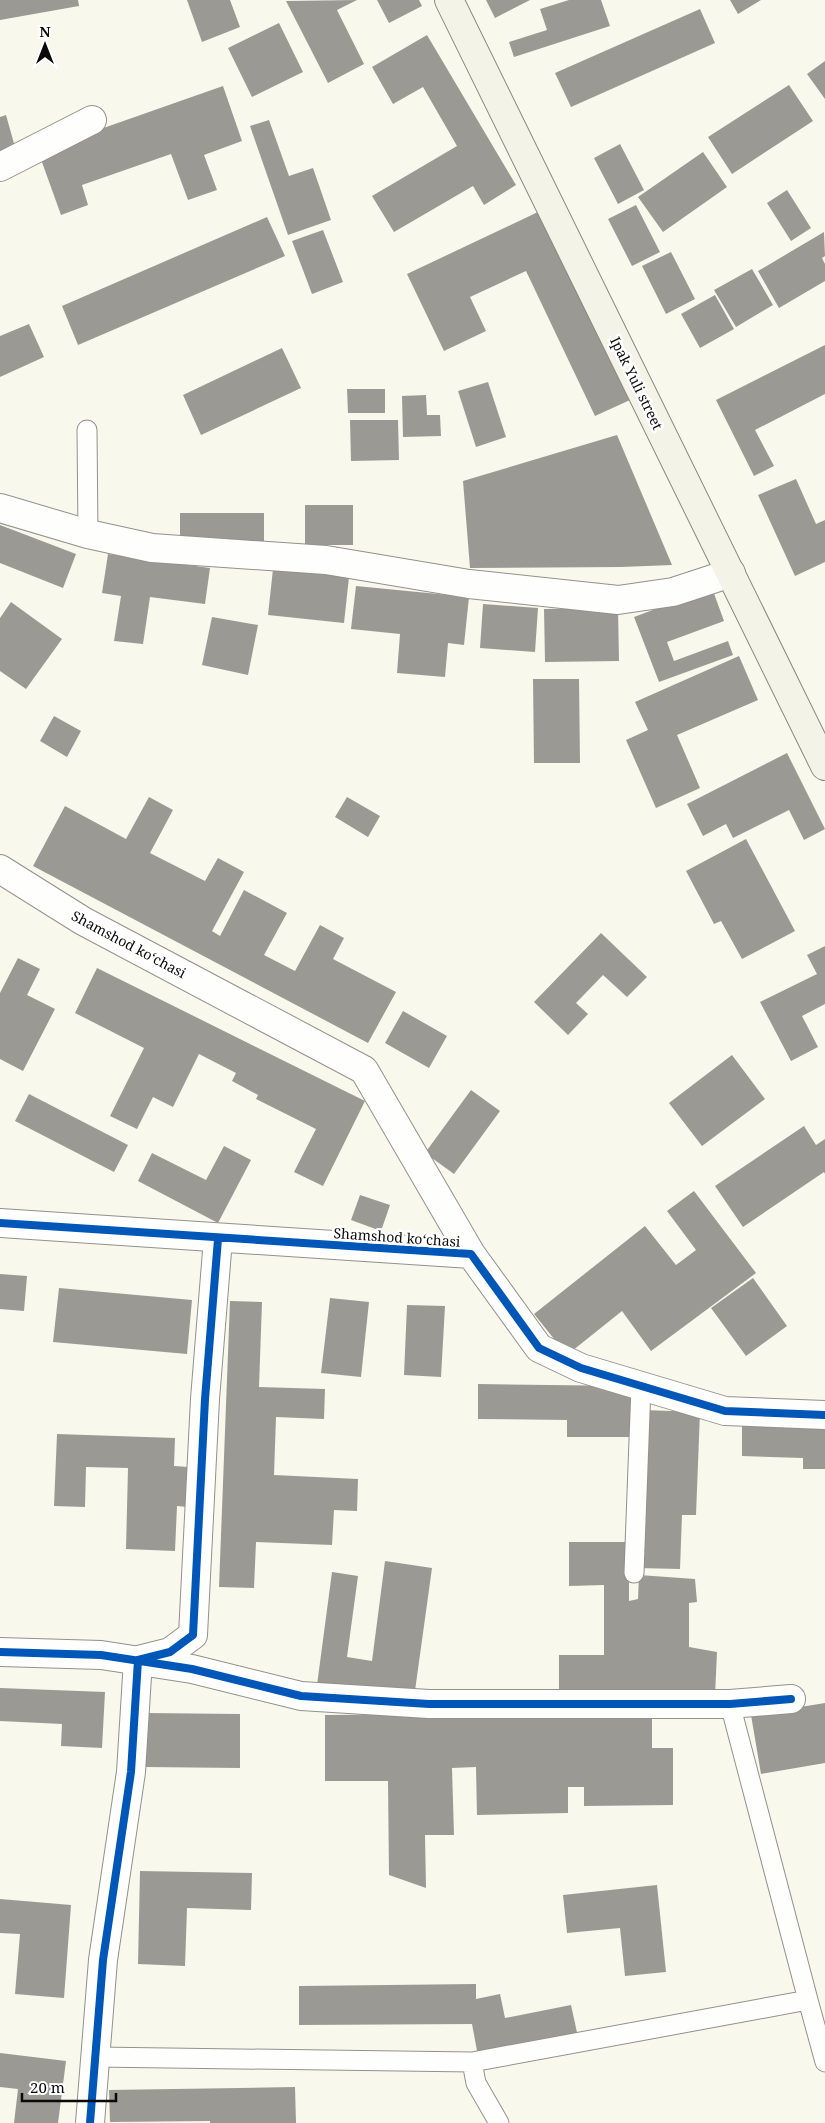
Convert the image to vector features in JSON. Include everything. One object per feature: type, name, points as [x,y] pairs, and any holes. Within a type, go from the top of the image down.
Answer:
[{"type":"main road","name":"Ipak Yuli street","points":[[449,0],[825,766]]},
{"type":"street","points":[[0,167],[92,120]]},
{"type":"street","points":[[0,508],[88,534],[152,548],[326,560],[469,584],[618,600],[673,592],[731,573]]},
{"type":"street","name":"Shamshod koʻchasi","points":[[0,869],[83,921],[364,1070],[471,1254],[539,1348],[581,1368],[725,1411],[825,1415]]},
{"type":"street","name":"Shamshod koʻchasi","points":[[0,1223],[218,1239],[471,1254]]},
{"type":"street","points":[[138,1660],[170,1652],[192,1635],[205,1399],[218,1239]]},
{"type":"street","points":[[0,1652],[101,1655],[192,1669],[311,1696],[429,1704],[730,1704],[791,1699]]},
{"type":"street","points":[[90,2123],[103,1960],[131,1772],[138,1660]]},
{"type":"lane","points":[[87,430],[88,534]]},
{"type":"lane","points":[[634,1573],[641,1387]]},
{"type":"lane","points":[[730,1704],[825,2062]]},
{"type":"lane","points":[[96,2056],[472,2062],[808,2000]]},
{"type":"lane","points":[[472,2062],[476,2083],[499,2123]]},
{"type":"building","points":[[0,0],[78,0],[79,6],[0,20]]},
{"type":"building","points":[[187,0],[230,0],[240,27],[202,42]]},
{"type":"building","points":[[357,0],[337,10],[364,64],[328,83],[286,1]]},
{"type":"building","points":[[377,0],[419,0],[422,6],[389,23]]},
{"type":"building","points":[[486,0],[530,0],[495,18]]},
{"type":"building","points":[[569,0],[601,0],[610,26],[514,57],[509,42],[547,30],[540,9]]},
{"type":"building","points":[[730,0],[761,0],[738,14]]},
{"type":"building","points":[[700,9],[715,43],[571,107],[555,73]]},
{"type":"building","points":[[279,23],[303,72],[252,97],[228,48]]},
{"type":"building","points":[[427,35],[516,185],[484,205],[473,186],[394,232],[372,196],[457,146],[423,87],[393,104],[372,67]]},
{"type":"building","points":[[825,61],[825,99],[807,74]]},
{"type":"building","points":[[789,85],[813,121],[732,174],[708,137]]},
{"type":"building","points":[[223,86],[242,141],[204,155],[217,190],[188,200],[171,154],[82,185],[88,205],[61,215],[38,151]]},
{"type":"building","points":[[6,115],[15,147],[0,151],[0,117]]},
{"type":"building","points":[[269,120],[289,176],[313,168],[331,220],[288,235],[250,126]]},
{"type":"building","points":[[620,144],[644,190],[618,204],[594,158]]},
{"type":"building","points":[[703,152],[727,187],[663,232],[638,197]]},
{"type":"building","points":[[787,190],[811,228],[791,241],[767,203]]},
{"type":"building","points":[[636,205],[660,252],[632,266],[608,219]]},
{"type":"building","points":[[540,211],[630,400],[595,416],[526,271],[470,297],[486,331],[444,351],[407,274]]},
{"type":"building","points":[[267,217],[285,256],[78,345],[62,306]]},
{"type":"building","points":[[323,230],[343,282],[312,294],[292,241]]},
{"type":"building","points":[[824,232],[825,256],[822,258],[825,264],[825,281],[779,308],[758,271]]},
{"type":"building","points":[[671,252],[695,299],[666,314],[642,266]]},
{"type":"building","points":[[752,269],[773,305],[736,327],[714,290]]},
{"type":"building","points":[[715,295],[734,329],[700,348],[681,314]]},
{"type":"building","points":[[29,324],[44,357],[0,377],[0,336]]},
{"type":"building","points":[[825,345],[825,394],[755,430],[774,466],[754,476],[716,400]]},
{"type":"building","points":[[282,348],[301,388],[201,435],[183,395]]},
{"type":"building","points":[[488,382],[506,437],[476,447],[458,391]]},
{"type":"building","points":[[347,389],[385,389],[385,413],[348,413]]},
{"type":"building","points":[[426,395],[427,415],[440,415],[441,436],[403,437],[402,396]]},
{"type":"building","points":[[350,420],[398,420],[399,460],[351,461]]},
{"type":"building","points":[[617,435],[672,565],[470,568],[463,481]]},
{"type":"building","points":[[796,479],[816,524],[825,520],[825,562],[795,576],[758,495]]},
{"type":"building","points":[[305,505],[353,505],[353,545],[305,545]]},
{"type":"building","points":[[180,513],[264,513],[264,544],[180,544]]},
{"type":"building","points":[[0,525],[76,554],[63,588],[0,563]]},
{"type":"building","points":[[108,554],[210,568],[205,604],[150,597],[143,644],[114,641],[121,596],[102,593]]},
{"type":"building","points":[[273,569],[349,577],[344,623],[268,615]]},
{"type":"building","points":[[356,586],[469,597],[464,645],[448,643],[445,677],[397,673],[400,634],[351,629]]},
{"type":"building","points":[[712,588],[724,621],[667,642],[674,661],[728,641],[733,655],[659,682],[634,617]]},
{"type":"building","points":[[11,602],[62,639],[26,689],[0,671],[0,618]]},
{"type":"building","points":[[483,604],[538,608],[535,652],[480,648]]},
{"type":"building","points":[[618,608],[619,661],[545,662],[544,609]]},
{"type":"building","points":[[212,617],[258,625],[248,675],[202,665]]},
{"type":"building","points":[[739,656],[758,700],[677,735],[700,788],[656,808],[626,740],[648,730],[635,702]]},
{"type":"building","points":[[533,679],[579,679],[580,763],[534,763]]},
{"type":"building","points":[[54,716],[81,731],[67,757],[40,741]]},
{"type":"building","points":[[787,753],[825,829],[804,840],[789,810],[733,838],[726,824],[703,836],[687,804]]},
{"type":"building","points":[[149,797],[173,810],[150,853],[205,881],[218,858],[244,872],[212,931],[220,936],[244,890],[287,913],[264,955],[295,971],[320,925],[344,938],[333,959],[396,992],[368,1043],[33,866],[65,806],[126,839]]},
{"type":"building","points":[[347,797],[380,816],[368,837],[335,817]]},
{"type":"building","points":[[746,839],[795,931],[742,959],[721,921],[714,924],[686,871]]},
{"type":"building","points":[[601,933],[647,977],[627,997],[603,975],[576,1003],[588,1014],[568,1035],[534,1002]]},
{"type":"building","points":[[825,946],[825,1004],[802,1016],[818,1047],[791,1061],[760,1002],[817,974],[807,955]]},
{"type":"building","points":[[18,958],[40,969],[27,995],[55,1009],[23,1071],[0,1059],[0,993]]},
{"type":"building","points":[[97,968],[365,1101],[323,1186],[294,1172],[316,1129],[256,1099],[258,1095],[232,1081],[236,1073],[199,1054],[173,1107],[153,1097],[137,1129],[110,1116],[144,1048],[75,1013]]},
{"type":"building","points":[[403,1011],[447,1036],[429,1068],[385,1043]]},
{"type":"building","points":[[732,1055],[765,1099],[702,1146],[669,1103]]},
{"type":"building","points":[[471,1090],[500,1111],[454,1174],[425,1153]]},
{"type":"building","points":[[29,1094],[128,1145],[114,1172],[15,1121]]},
{"type":"building","points":[[804,1126],[816,1145],[825,1139],[825,1174],[824,1172],[743,1227],[715,1186]]},
{"type":"building","points":[[224,1146],[251,1160],[218,1223],[138,1181],[152,1153],[206,1180]]},
{"type":"building","points":[[694,1191],[756,1273],[651,1351],[622,1311],[567,1355],[534,1314],[645,1226],[676,1265],[696,1250],[667,1211]]},
{"type":"building","points":[[360,1195],[390,1205],[381,1231],[351,1220]]},
{"type":"building","points":[[0,1274],[27,1276],[24,1311],[0,1309]]},
{"type":"building","points":[[753,1278],[787,1326],[746,1356],[711,1308]]},
{"type":"building","points":[[59,1288],[192,1300],[187,1354],[53,1342]]},
{"type":"building","points":[[330,1298],[369,1302],[361,1377],[321,1373]]},
{"type":"building","points":[[230,1301],[262,1302],[259,1387],[325,1389],[324,1419],[276,1417],[274,1475],[358,1479],[357,1511],[334,1510],[332,1545],[256,1542],[254,1588],[219,1587]]},
{"type":"building","points":[[407,1305],[445,1306],[441,1377],[404,1375]]},
{"type":"building","points":[[478,1384],[630,1386],[630,1437],[567,1437],[567,1420],[478,1419]]},
{"type":"building","points":[[643,1410],[700,1412],[696,1515],[682,1515],[680,1569],[637,1568]]},
{"type":"building","points":[[825,1419],[825,1469],[803,1469],[803,1458],[742,1456],[742,1425]]},
{"type":"building","points":[[57,1434],[175,1438],[174,1466],[189,1467],[188,1507],[177,1506],[175,1551],[126,1549],[128,1468],[86,1467],[85,1507],[54,1506]]},
{"type":"building","points":[[569,1542],[629,1542],[629,1601],[638,1599],[639,1575],[695,1579],[697,1602],[689,1603],[689,1647],[717,1652],[715,1696],[559,1698],[559,1655],[604,1655],[604,1585],[569,1586]]},
{"type":"building","points":[[385,1561],[432,1568],[414,1698],[317,1685],[332,1572],[358,1576],[347,1657],[372,1661]]},
{"type":"building","points":[[0,1688],[105,1692],[102,1748],[61,1746],[62,1724],[0,1721]]},
{"type":"building","points":[[825,1703],[825,1763],[761,1774],[751,1715]]},
{"type":"building","points":[[146,1713],[240,1714],[240,1768],[145,1767]]},
{"type":"building","points":[[652,1713],[652,1748],[673,1748],[673,1805],[584,1806],[584,1787],[568,1787],[568,1813],[477,1815],[476,1767],[452,1768],[454,1835],[425,1835],[426,1888],[389,1875],[388,1781],[325,1781],[325,1715]]},
{"type":"building","points":[[140,1871],[252,1873],[251,1910],[187,1908],[185,1966],[138,1964]]},
{"type":"building","points":[[657,1885],[666,1972],[625,1976],[620,1928],[567,1933],[563,1895]]},
{"type":"building","points":[[0,1899],[71,1905],[64,1998],[15,1994],[20,1934],[0,1933]]},
{"type":"building","points":[[476,1984],[476,1999],[500,1994],[505,2018],[571,2005],[578,2037],[478,2056],[472,2024],[299,2025],[299,1986]]},
{"type":"building","points":[[0,2053],[66,2061],[58,2123],[14,2123],[18,2089],[0,2087]]},
{"type":"building","points":[[295,2087],[296,2123],[210,2123],[210,2121],[110,2122],[109,2090]]},
{"type":"cycle path","points":[[0,1223],[471,1254],[539,1348],[581,1368],[725,1411],[825,1415]]},
{"type":"cycle path","points":[[90,2123],[103,1960],[131,1772],[138,1660],[170,1652],[193,1635],[205,1399],[218,1239]]},
{"type":"cycle path","points":[[0,1652],[101,1655],[192,1669],[301,1696],[429,1704],[730,1704],[791,1699]]}]
